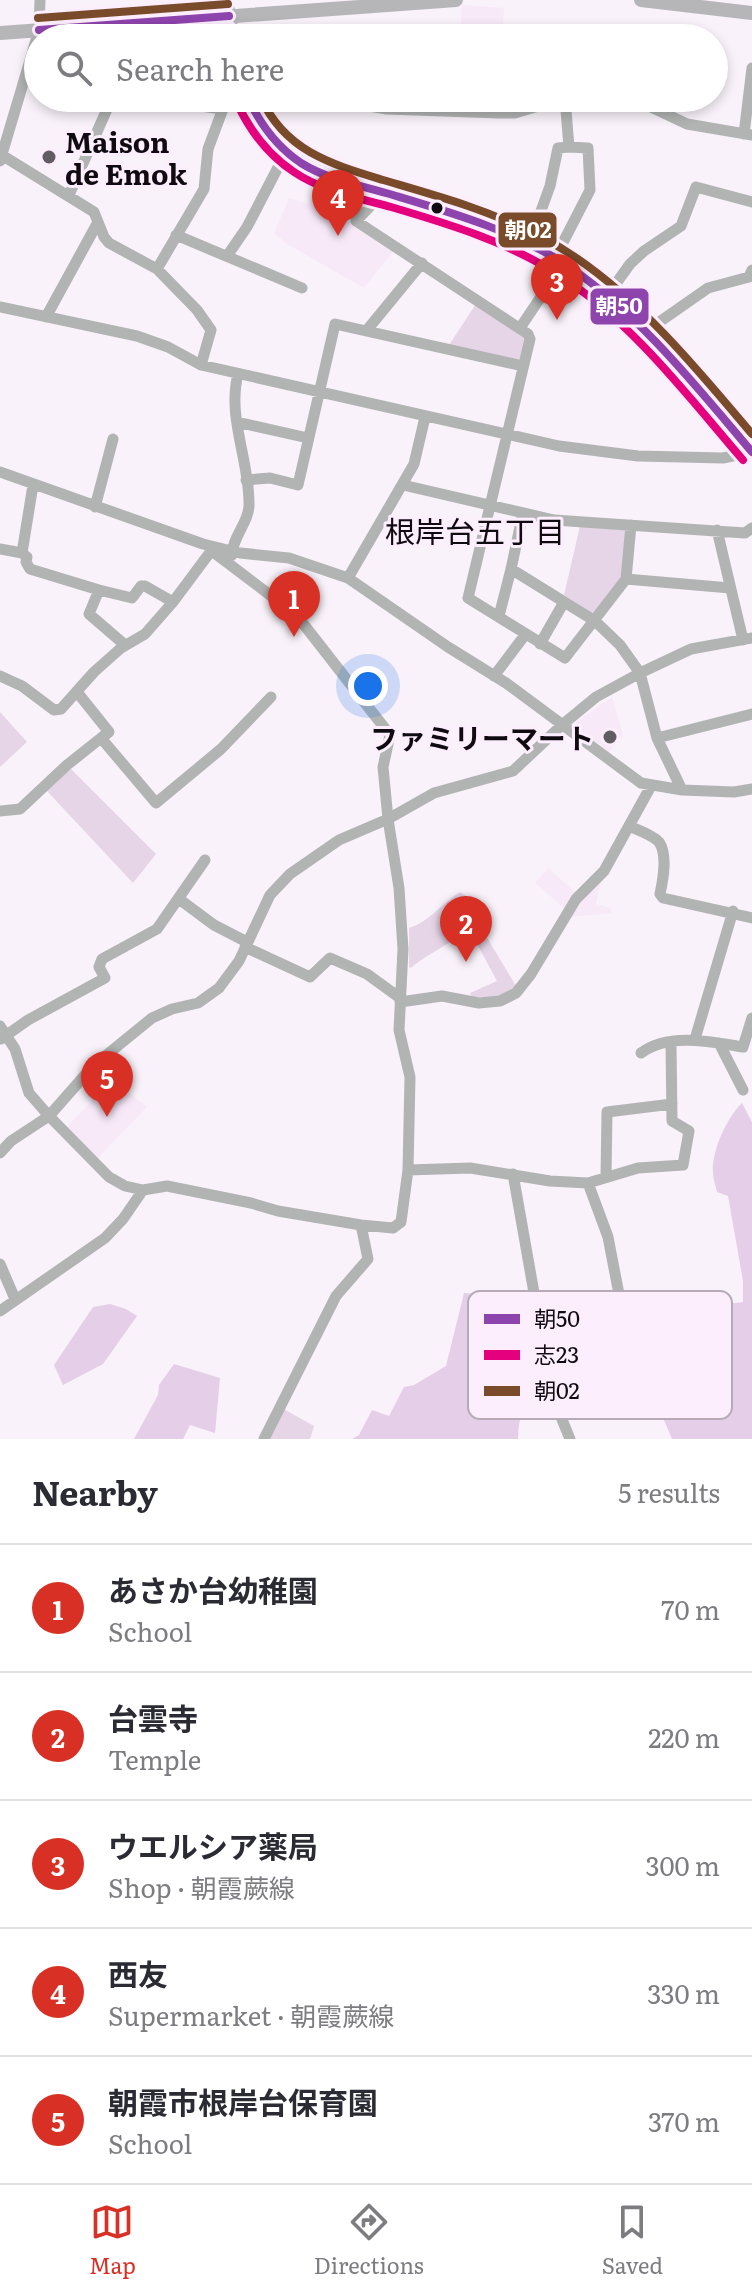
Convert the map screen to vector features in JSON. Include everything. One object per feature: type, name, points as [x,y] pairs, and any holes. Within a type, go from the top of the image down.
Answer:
[{"type":"main road","points":[[226,0],[230,24]]},
{"type":"main road","points":[[162,24],[229,16],[269,6],[456,0]]},
{"type":"main road","points":[[641,0],[688,2],[752,13]]},
{"type":"main road","points":[[0,33],[24,31]]},
{"type":"main road","points":[[255,112],[264,128],[286,152],[322,174],[482,224],[559,261],[607,296],[645,332],[750,450]]},
{"type":"street","points":[[39,24],[40,0]]},
{"type":"street","points":[[662,112],[687,124],[748,135],[752,68]]},
{"type":"street","points":[[24,80],[1,157],[94,212],[109,243],[157,269],[197,310],[211,330],[201,365]]},
{"type":"street","points":[[69,195],[106,112]]},
{"type":"street","points":[[157,269],[204,189],[208,149],[222,112]]},
{"type":"street","points":[[471,112],[518,112]]},
{"type":"street","points":[[566,112],[569,147]]},
{"type":"street","points":[[520,328],[559,261],[590,190],[588,148],[558,148],[550,186],[529,244]]},
{"type":"street","points":[[227,256],[247,227],[286,152]]},
{"type":"street","points":[[607,296],[630,264],[681,226],[696,187],[752,202]]},
{"type":"street","points":[[383,193],[356,221],[520,328],[530,339],[468,598],[565,658],[626,579],[631,525]]},
{"type":"street","points":[[46,317],[98,222]]},
{"type":"street","points":[[176,235],[302,288]]},
{"type":"street","points":[[367,330],[422,263]]},
{"type":"street","points":[[645,332],[708,288],[749,277],[752,270]]},
{"type":"street","points":[[0,307],[137,336],[168,347],[201,365],[559,446],[659,457],[723,458],[750,450]]},
{"type":"street","points":[[246,480],[270,478],[298,485],[335,324],[523,366]]},
{"type":"street","points":[[230,557],[232,545],[250,507],[232,396],[238,374]]},
{"type":"street","points":[[348,578],[414,464],[425,417]]},
{"type":"street","points":[[237,422],[308,438]]},
{"type":"street","points":[[95,507],[113,439]]},
{"type":"street","points":[[0,472],[230,557],[305,626],[390,735],[383,767],[399,888],[403,949],[399,1030],[410,1077],[408,1170],[401,1222],[393,1228],[361,1225],[278,1211],[167,1186],[143,1190],[125,1186],[109,1177],[29,1093],[15,1049],[4,1038],[0,1026]]},
{"type":"street","points":[[22,553],[33,485]]},
{"type":"street","points":[[403,485],[554,520],[745,533],[752,528]]},
{"type":"street","points":[[499,616],[523,513]]},
{"type":"street","points":[[0,1153],[11,1141],[49,1116],[93,1066],[152,1018],[198,1003],[219,988],[239,961],[270,895],[290,874],[339,840],[388,819],[434,793],[513,771],[596,697],[640,673],[691,649],[747,639],[730,588],[717,530]]},
{"type":"street","points":[[0,549],[22,553],[27,557],[30,569],[132,598],[141,586],[145,586],[173,602]]},
{"type":"street","points":[[0,676],[22,686],[54,710],[61,709],[94,672],[125,645],[145,634],[213,549]]},
{"type":"street","points":[[230,557],[289,558],[348,578],[494,676],[632,778],[651,786],[682,790],[734,792],[752,789]]},
{"type":"street","points":[[511,569],[595,621],[620,645],[640,673],[657,738],[682,790]]},
{"type":"street","points":[[626,579],[730,588]]},
{"type":"street","points":[[99,590],[89,614],[125,645]]},
{"type":"street","points":[[540,644],[564,602]]},
{"type":"street","points":[[494,676],[525,635]]},
{"type":"street","points":[[0,811],[20,809],[67,765],[109,732],[77,692]]},
{"type":"street","points":[[101,738],[156,803],[221,749],[271,697]]},
{"type":"street","points":[[657,738],[752,714]]},
{"type":"street","points":[[179,899],[246,945],[310,977],[330,958],[367,974],[400,1000],[442,996],[479,1003],[500,1001],[516,993],[576,899],[604,871],[651,786]]},
{"type":"street","points":[[629,826],[656,839],[661,845],[664,875],[660,894],[663,898],[733,911],[752,918]]},
{"type":"street","points":[[4,1038],[28,1020],[105,978],[99,967],[102,959],[157,929],[205,860]]},
{"type":"street","points":[[695,1039],[733,911]]},
{"type":"street","points":[[641,1053],[650,1047],[695,1039],[743,1047],[752,1018]]},
{"type":"street","points":[[408,1170],[470,1168],[550,1181],[588,1183],[638,1168],[683,1165],[689,1131],[672,1121],[671,1043]]},
{"type":"street","points":[[719,1043],[743,1090]]},
{"type":"street","points":[[606,1177],[607,1112],[672,1104]]},
{"type":"street","points":[[513,1174],[534,1291]]},
{"type":"street","points":[[588,1183],[608,1237],[618,1291]]},
{"type":"street","points":[[0,1311],[105,1238],[143,1190]]},
{"type":"street","points":[[264,1439],[336,1296],[368,1259],[361,1225]]},
{"type":"street","points":[[0,1264],[15,1299]]},
{"type":"street","points":[[562,1419],[570,1439]]},
{"type":"shaded area","points":[[462,5],[504,8],[503,24],[461,24]]},
{"type":"shaded area","points":[[318,183],[371,200],[352,224],[395,249],[364,288],[287,244],[274,233],[289,198],[309,204]]},
{"type":"shaded area","points":[[476,304],[523,336],[525,340],[517,361],[449,345]]},
{"type":"shaded area","points":[[580,526],[623,528],[627,532],[623,578],[594,614],[564,595]]},
{"type":"shaded area","points":[[612,697],[623,734],[609,752],[575,727],[575,723]]},
{"type":"shaded area","points":[[0,712],[27,742],[0,767]]},
{"type":"shaded area","points":[[70,768],[156,854],[133,883],[47,791]]},
{"type":"shaded area","points":[[548,868],[576,893],[564,908],[535,883]]},
{"type":"shaded area","points":[[601,882],[596,904],[610,908],[612,913],[570,917],[578,904]]},
{"type":"shaded area","points":[[460,892],[491,923],[483,931],[516,986],[498,997],[472,997],[470,993],[497,981],[470,931],[409,967],[409,928]]},
{"type":"shaded area","points":[[113,1079],[147,1107],[98,1158],[66,1128]]},
{"type":"shaded area","points":[[742,1103],[752,1122],[752,1439],[672,1439],[664,1419],[732,1419],[732,1303],[743,1302],[743,1281],[728,1196],[717,1192],[713,1173],[721,1135]]},
{"type":"shaded area","points":[[464,1293],[468,1293],[468,1419],[520,1419],[518,1439],[352,1439],[359,1435],[372,1410],[389,1416],[404,1387],[414,1385],[446,1366]]},
{"type":"shaded area","points":[[110,1304],[137,1316],[103,1364],[63,1385],[54,1365],[93,1307]]},
{"type":"shaded area","points":[[174,1364],[220,1378],[215,1433],[190,1425],[183,1439],[134,1439],[158,1395],[159,1385]]},
{"type":"shaded area","points":[[280,1407],[314,1426],[310,1439],[264,1439]]},
{"type":"transit line","name":"朝02","points":[[38,18],[228,4]]},
{"type":"transit line","name":"朝50","points":[[120,24],[229,16]]},
{"type":"transit line","name":"志23","points":[[242,112],[268,150],[305,179],[478,235],[559,275],[635,337],[743,460]]},
{"type":"transit line","name":"朝50","points":[[255,112],[277,142],[292,157],[311,169],[483,224],[527,243],[568,266],[643,329],[752,452]]},
{"type":"transit line","name":"朝02","points":[[269,112],[296,143],[328,161],[493,215],[575,257],[647,317],[752,434]]},
{"type":"place","name":"Maison de Emok","points":[[49,157]]},
{"type":"place","name":"西友","points":[[338,236]]},
{"type":"place","name":"ウエルシア薬局","points":[[557,320]]},
{"type":"place","name":"あさか台幼稚園","points":[[294,637]]},
{"type":"place","name":"ファミリーマート","points":[[610,737]]},
{"type":"place","name":"台雲寺","points":[[466,962]]},
{"type":"place","name":"朝霞市根岸台保育園","points":[[107,1117]]},
{"type":"district","name":"根岸台五丁目","points":[[475,530]]}]
